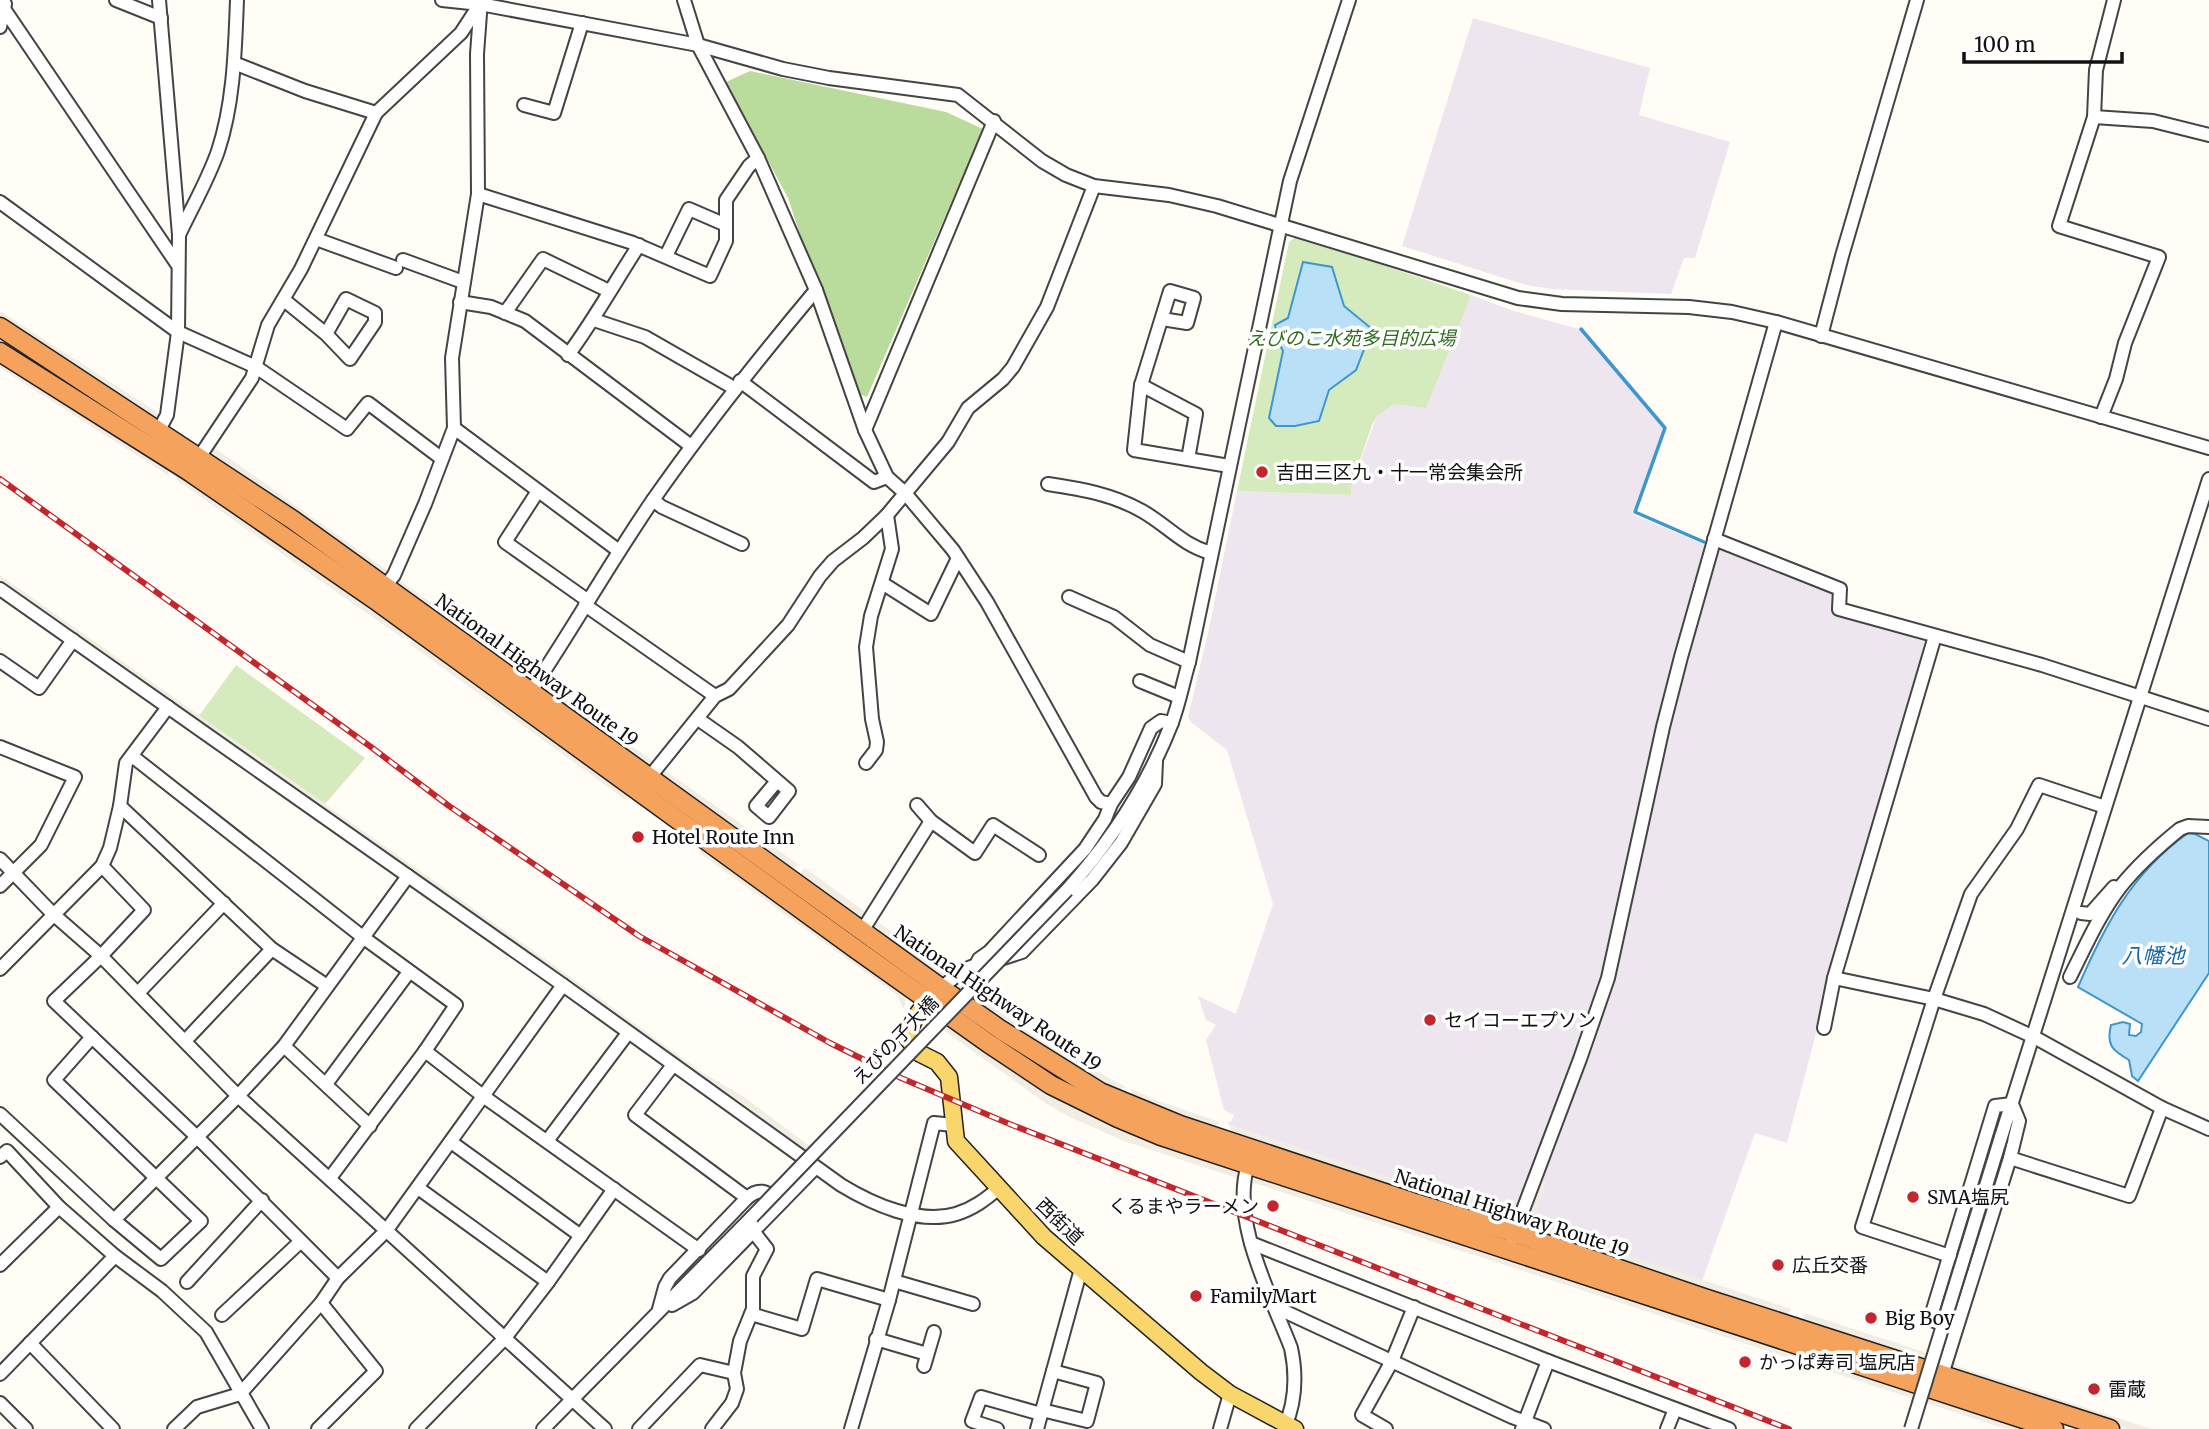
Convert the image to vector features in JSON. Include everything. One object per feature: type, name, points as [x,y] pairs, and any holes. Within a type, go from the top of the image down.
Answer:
[{"type":"highway","name":"National Highway Route 19","points":[[0,327],[159,430],[195,464]]},
{"type":"highway","name":"National Highway Route 19","points":[[0,352],[195,464],[380,592],[531,691],[643,784],[935,994],[1051,1085],[1161,1136],[1248,1165],[1704,1298],[1939,1382],[2054,1429]]},
{"type":"highway","name":"National Highway Route 19","points":[[380,592],[520,706],[643,784],[862,931],[935,994],[1100,1091],[1180,1125],[1412,1202],[1511,1242]]},
{"type":"highway","name":"National Highway Route 19","points":[[1939,1382],[2110,1429]]},
{"type":"main road","name":"西街道","points":[[935,994],[910,1024],[908,1039],[919,1053],[945,1069],[949,1077],[957,1141],[1044,1237],[1200,1372],[1230,1394],[1288,1427]]},
{"type":"street","points":[[116,0],[161,18]]},
{"type":"street","points":[[159,0],[179,235],[178,331],[167,415],[159,430]]},
{"type":"street","points":[[179,235],[218,150],[234,63],[237,0]]},
{"type":"street","points":[[442,0],[481,2],[698,45],[783,69],[958,95],[1042,161],[1066,175],[1094,186],[1170,195],[1217,206],[1518,298],[1562,304],[1689,307],[1732,312],[1776,322],[2209,448]]},
{"type":"street","points":[[684,0],[698,45],[758,158],[816,290],[865,430],[887,477],[905,493],[958,558],[987,602],[1096,797],[1101,802],[1111,804]]},
{"type":"street","points":[[935,994],[965,970],[1022,952],[1092,880],[1121,843],[1156,784],[1156,758],[1172,723],[1189,662],[1290,181],[1349,0]]},
{"type":"street","points":[[1821,335],[1917,0]]},
{"type":"street","points":[[2101,417],[2116,379],[2125,343],[2159,257],[2059,226],[2094,117],[2096,70],[2114,0]]},
{"type":"street","points":[[195,464],[252,378],[268,325],[316,239],[376,113],[461,33],[481,2]]},
{"type":"street","points":[[380,592],[400,563],[454,428],[452,358],[478,194],[477,54],[481,2]]},
{"type":"street","points":[[0,27],[3,3]]},
{"type":"street","points":[[3,3],[177,264]]},
{"type":"street","points":[[524,105],[554,113],[582,23]]},
{"type":"street","points":[[234,63],[305,91],[376,113]]},
{"type":"street","points":[[2094,117],[2153,121],[2209,135]]},
{"type":"street","points":[[865,430],[994,121]]},
{"type":"street","points":[[478,194],[639,245],[710,276],[726,241],[726,200],[749,166],[758,158]]},
{"type":"street","points":[[643,784],[715,696],[729,689],[788,625],[833,561],[887,515],[948,442],[968,408],[1003,379],[1013,367],[1047,307],[1094,186]]},
{"type":"street","points":[[0,202],[178,331],[256,366],[347,429],[368,403],[441,458]]},
{"type":"street","points":[[666,256],[689,209],[726,225]]},
{"type":"street","points":[[316,239],[463,282]]},
{"type":"street","points":[[568,355],[594,320],[639,245]]},
{"type":"street","points":[[505,313],[543,259],[609,291]]},
{"type":"street","points":[[520,706],[619,551],[691,446],[737,385],[816,290]]},
{"type":"street","points":[[284,300],[326,334],[350,359],[375,322],[375,313],[346,299],[326,334]]},
{"type":"street","points":[[460,302],[491,307],[525,321],[691,446]]},
{"type":"street","points":[[1162,319],[1141,385],[1134,450],[1229,466]]},
{"type":"street","points":[[594,320],[645,337],[737,385],[874,482],[887,477]]},
{"type":"street","points":[[1511,1242],[1608,978],[1663,727],[1776,322]]},
{"type":"street","points":[[1141,385],[1196,414],[1188,459]]},
{"type":"street","points":[[454,428],[619,551]]},
{"type":"street","points":[[1911,1429],[2209,479]]},
{"type":"street","points":[[1048,484],[1101,492],[1143,511],[1193,548],[1211,553]]},
{"type":"street","points":[[538,491],[505,542],[715,696]]},
{"type":"street","points":[[653,500],[662,507],[742,544]]},
{"type":"street","points":[[866,763],[876,750],[877,741],[872,719],[866,647],[871,616],[892,549],[887,515]]},
{"type":"street","points":[[1714,539],[1840,589],[1839,609],[2042,665],[2209,719]]},
{"type":"street","points":[[882,583],[931,614],[958,558]]},
{"type":"street","points":[[0,589],[563,985],[815,1168],[866,1199],[910,1214],[935,1216],[956,1214],[982,1202],[999,1188]]},
{"type":"street","points":[[1069,597],[1114,617],[1150,645],[1189,662]]},
{"type":"street","points":[[1824,1028],[1834,978],[1935,636]]},
{"type":"street","points":[[0,680],[4,664],[39,688],[73,640]]},
{"type":"street","points":[[1140,681],[1179,697]]},
{"type":"street","points":[[0,969],[102,866],[110,849],[126,763],[168,707]]},
{"type":"street","points":[[698,719],[738,747],[777,781]]},
{"type":"street","points":[[976,965],[1085,849],[1129,777],[1151,728],[1161,722],[1172,723]]},
{"type":"street","points":[[0,747],[75,777],[41,845],[0,886]]},
{"type":"street","points":[[132,756],[364,938],[456,1005],[330,1178]]},
{"type":"street","name":"えびの子大橋","points":[[543,1429],[1067,890],[1108,840],[1132,804],[1156,758]]},
{"type":"street","points":[[1950,1256],[1862,1227],[1934,999],[1971,894],[2017,829],[2039,785],[2105,807]]},
{"type":"street","points":[[917,805],[931,821],[975,853],[993,825],[1039,855]]},
{"type":"street","points":[[120,806],[272,948],[327,986]]},
{"type":"street","points":[[862,931],[931,821]]},
{"type":"street","points":[[2081,913],[2090,914],[2112,888],[2130,876],[2180,829],[2188,826],[2209,827]]},
{"type":"street","points":[[0,859],[53,914],[101,956],[238,1096],[605,1429]]},
{"type":"street","points":[[102,866],[144,910],[54,1001],[262,1200],[338,1278]]},
{"type":"street","points":[[114,1220],[284,1046],[408,876]]},
{"type":"street","points":[[2070,977],[2102,916],[2130,876]]},
{"type":"street","points":[[138,993],[224,903]]},
{"type":"street","points":[[185,1041],[272,948]]},
{"type":"street","points":[[326,1084],[409,972]]},
{"type":"street","points":[[1834,978],[1934,999],[1984,1014],[2034,1037],[2162,1108],[2209,1129]]},
{"type":"street","points":[[174,1429],[197,1407],[240,1394],[321,1303],[338,1278],[386,1231],[563,985]]},
{"type":"street","points":[[547,1141],[628,1033]]},
{"type":"street","points":[[0,1114],[114,1220],[161,1259],[201,1221],[54,1080],[92,1037]]},
{"type":"street","points":[[284,1046],[370,1126]]},
{"type":"street","points":[[425,1051],[483,1096],[699,1250]]},
{"type":"street","points":[[673,1065],[635,1115],[747,1198]]},
{"type":"street","points":[[1956,1328],[1934,1321],[1932,1312],[1995,1106],[2012,1104]]},
{"type":"street","points":[[1939,1382],[2010,1158],[2019,1121],[2012,1104]]},
{"type":"street","points":[[2010,1158],[2129,1196],[2162,1108]]},
{"type":"street","points":[[851,1429],[894,1281],[934,1124],[953,1125]]},
{"type":"street","points":[[451,1142],[581,1236]]},
{"type":"street","points":[[0,1157],[6,1151],[59,1207],[206,1332],[262,1429]]},
{"type":"street","points":[[1248,1165],[1244,1176],[1245,1216],[1251,1243],[1291,1348],[1295,1368],[1296,1387],[1288,1427]]},
{"type":"street","points":[[658,1312],[693,1293],[815,1168]]},
{"type":"street","points":[[418,1188],[548,1282]]},
{"type":"street","points":[[416,1429],[504,1339],[614,1189]]},
{"type":"street","points":[[658,1312],[670,1278],[754,1191],[764,1191],[782,1202]]},
{"type":"street","points":[[187,1282],[262,1200]]},
{"type":"street","points":[[0,1265],[59,1207]]},
{"type":"street","points":[[712,1429],[732,1403],[737,1389],[734,1373],[740,1341],[753,1309],[753,1276],[767,1249],[754,1231]]},
{"type":"street","points":[[222,1315],[300,1242]]},
{"type":"street","points":[[1251,1243],[1548,1361],[1729,1429]]},
{"type":"street","points":[[0,1374],[115,1256]]},
{"type":"street","points":[[1037,1429],[1081,1269]]},
{"type":"street","points":[[751,1314],[803,1329],[817,1279],[888,1300]]},
{"type":"street","points":[[894,1281],[973,1304]]},
{"type":"street","points":[[318,1429],[376,1371],[321,1303]]},
{"type":"street","points":[[1275,1307],[1523,1425],[1544,1429]]},
{"type":"street","points":[[1387,1429],[1362,1415],[1392,1361],[1414,1307]]},
{"type":"street","points":[[876,1339],[925,1360],[934,1332]]},
{"type":"street","points":[[30,1343],[113,1429]]},
{"type":"street","points":[[1523,1425],[1548,1361]]},
{"type":"street","points":[[639,1429],[700,1365],[734,1373]]},
{"type":"street","points":[[997,1429],[972,1421],[981,1397],[1087,1421],[1097,1383],[1053,1371]]},
{"type":"street","points":[[1220,1429],[1230,1394]]},
{"type":"street","points":[[0,1403],[26,1429]]},
{"type":"street","points":[[1667,1429],[1675,1409]]},
{"type":"shaded area","points":[[1473,18],[1650,68],[1639,115],[1730,142],[1695,258],[1684,258],[1671,294],[1551,289],[1526,285],[1402,246]]},
{"type":"shaded area","name":"セイコーエプソン","points":[[1468,294],[1514,311],[1579,329],[1649,412],[1658,419],[1664,428],[1632,514],[1703,544],[1835,592],[1833,614],[1928,642],[1829,984],[1787,1143],[1755,1133],[1702,1281],[1229,1125],[1228,1121],[1231,1122],[1234,1115],[1224,1110],[1206,1040],[1216,1025],[1206,1020],[1198,996],[1236,1014],[1273,904],[1227,750],[1188,717],[1237,491],[1351,495],[1352,483],[1377,416],[1395,404],[1470,298]]},
{"type":"shaded area","points":[[0,311],[163,416],[156,420],[0,319]]},
{"type":"shaded area","points":[[0,358],[169,465],[169,476],[0,368]]},
{"type":"shaded area","points":[[212,446],[391,573],[381,574],[269,493],[212,460],[208,452]]},
{"type":"shaded area","points":[[179,474],[401,627],[404,639],[175,479]]},
{"type":"shaded area","points":[[0,575],[700,1071],[744,1097],[820,1154],[815,1157],[739,1101],[698,1076],[0,581]]},
{"type":"shaded area","points":[[397,578],[534,675],[523,677],[396,585]]},
{"type":"shaded area","points":[[413,639],[620,786],[627,794],[626,800],[410,644]]},
{"type":"shaded area","points":[[545,683],[657,764],[648,767],[545,692]]},
{"type":"shaded area","points":[[662,768],[799,865],[788,868],[724,819],[679,791],[662,777]]},
{"type":"shaded area","points":[[703,849],[905,992],[903,1009],[897,995],[698,852]]},
{"type":"shaded area","points":[[805,868],[868,914],[858,918],[801,877]]},
{"type":"shaded area","points":[[875,920],[941,967],[945,963],[959,966],[946,976],[937,975],[871,927]]},
{"type":"shaded area","points":[[960,983],[1044,1043],[1126,1087],[1118,1091],[1058,1060],[956,989]]},
{"type":"shaded area","points":[[932,1011],[1071,1102],[1136,1137],[1236,1169],[1240,1179],[1124,1141],[1068,1116],[1047,1104],[924,1016]]},
{"type":"shaded area","points":[[1131,1089],[1220,1122],[1214,1128],[1184,1118],[1133,1097]]},
{"type":"shaded area","points":[[1229,1125],[1509,1217],[1512,1216],[1527,1175],[1529,1176],[1515,1221],[1506,1224],[1234,1135]]},
{"type":"shaded area","points":[[1257,1176],[2031,1429],[2006,1429],[1251,1182]]},
{"type":"shaded area","points":[[1542,1182],[1546,1183],[1532,1224],[1791,1309],[1788,1316],[1528,1229]]},
{"type":"shaded area","points":[[1805,1313],[1939,1357],[1933,1362],[1802,1321]]},
{"type":"shaded area","points":[[1953,1359],[1957,1366],[2152,1429],[2127,1429],[1957,1374],[1953,1370]]},
{"type":"green space","points":[[750,71],[946,112],[983,129],[867,397],[852,391],[788,198],[726,82]]},
{"type":"green space","name":"えびのこ水苑多目的広場","points":[[1297,236],[1468,294],[1470,298],[1426,408],[1395,404],[1377,416],[1352,483],[1351,495],[1237,491],[1289,242]]},
{"type":"green space","points":[[236,665],[365,758],[325,804],[199,716]]},
{"type":"water","points":[[1303,262],[1332,267],[1344,306],[1372,329],[1356,370],[1329,390],[1319,421],[1295,426],[1276,426],[1269,418],[1283,351],[1275,325],[1288,318]]},
{"type":"water","name":"八幡池","points":[[2188,833],[2209,841],[2209,973],[2138,1081],[2132,1076],[2129,1060],[2118,1053],[2109,1038],[2111,1025],[2123,1022],[2130,1024],[2129,1035],[2136,1036],[2141,1032],[2142,1024],[2078,987],[2110,922],[2135,883]]},
{"type":"waterway","points":[[1581,329],[1665,428],[1635,512],[1704,542]]},
{"type":"railway","points":[[0,479],[449,806],[639,936],[830,1043],[901,1078],[1012,1125],[1789,1429]]},
{"type":"place","name":"吉田三区九・十一常会集会所","points":[[1262,472]]},
{"type":"place","name":"Hotel Route Inn","points":[[638,837]]},
{"type":"place","name":"セイコーエプソン","points":[[1430,1020]]},
{"type":"place","name":"SMA塩尻","points":[[1913,1197]]},
{"type":"place","name":"くるまやラーメン","points":[[1273,1206]]},
{"type":"place","name":"広丘交番","points":[[1778,1265]]},
{"type":"place","name":"FamilyMart","points":[[1196,1296]]},
{"type":"place","name":"Big Boy","points":[[1871,1318]]},
{"type":"place","name":"かっぱ寿司 塩尻店","points":[[1745,1362]]},
{"type":"place","name":"雷蔵","points":[[2094,1389]]}]
